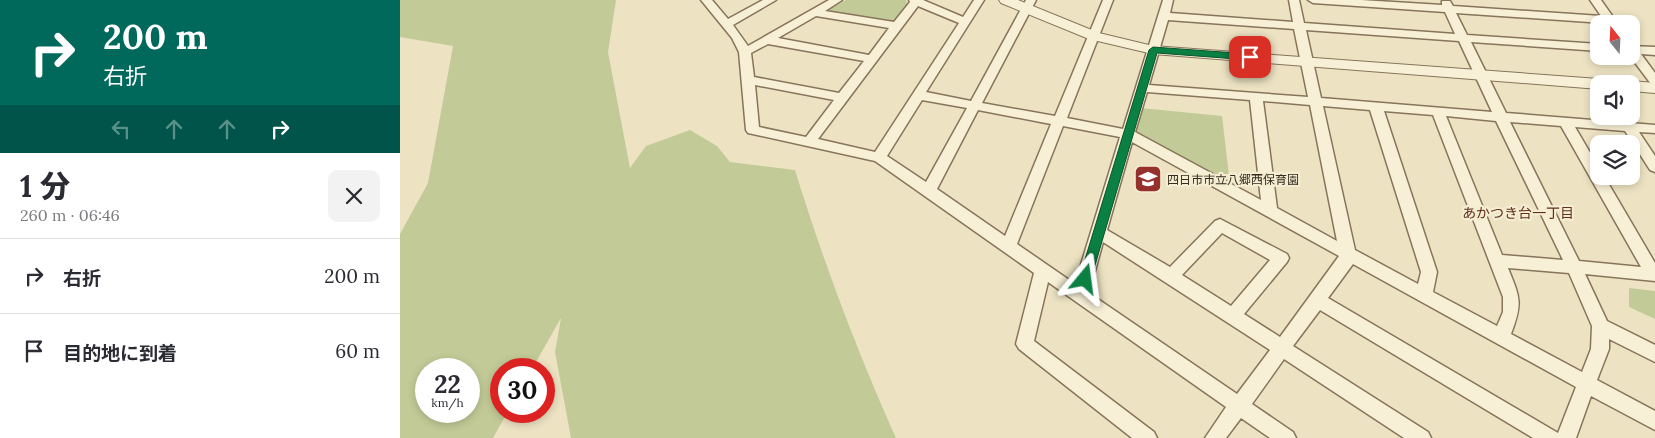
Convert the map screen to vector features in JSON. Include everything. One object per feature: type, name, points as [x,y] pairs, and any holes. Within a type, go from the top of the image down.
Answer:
[{"type":"street","points":[[706,0],[746,52],[753,130],[879,157],[1286,438]]},
{"type":"street","points":[[726,24],[771,0]]},
{"type":"street","points":[[746,52],[837,0]]},
{"type":"street","points":[[809,142],[915,0],[965,22]]},
{"type":"street","points":[[879,157],[979,0]]},
{"type":"street","points":[[1006,0],[1029,4],[1094,36],[1153,50],[1590,83]]},
{"type":"street","points":[[1008,247],[1108,0]]},
{"type":"street","points":[[1080,295],[1168,0]]},
{"type":"street","points":[[1215,438],[1345,263],[1348,254],[1347,242],[1294,0]]},
{"type":"street","points":[[1313,0],[1447,5],[1590,20]]},
{"type":"street","points":[[1595,0],[1607,15]]},
{"type":"street","points":[[928,192],[1029,4]]},
{"type":"street","points":[[1447,5],[1601,326],[1600,349],[1566,438]]},
{"type":"street","points":[[816,13],[896,26]]},
{"type":"street","points":[[1164,16],[1590,47]]},
{"type":"street","points":[[768,40],[872,59]]},
{"type":"street","points":[[1640,50],[1655,51]]},
{"type":"street","points":[[1640,61],[1655,81]]},
{"type":"street","points":[[749,80],[842,98]]},
{"type":"street","points":[[1640,87],[1655,88]]},
{"type":"street","points":[[1142,88],[1655,129]]},
{"type":"street","points":[[919,95],[1128,134],[1655,421]]},
{"type":"street","points":[[1256,97],[1270,211]]},
{"type":"street","points":[[1376,107],[1429,272],[1424,296]]},
{"type":"street","points":[[1438,111],[1512,297],[1512,306],[1500,337]]},
{"type":"street","points":[[1565,122],[1654,275]]},
{"type":"street","points":[[1629,127],[1655,167]]},
{"type":"street","points":[[1171,276],[1220,225],[1281,258],[1232,317]]},
{"type":"street","points":[[1099,232],[1171,276],[1421,438]]},
{"type":"street","points":[[1497,261],[1654,275]]},
{"type":"street","points":[[1043,270],[1025,344],[1147,438]]},
{"type":"street","points":[[1317,300],[1551,438]]},
{"type":"street","points":[[1601,326],[1655,354]]},
{"type":"green space","points":[[400,0],[616,0],[608,52],[630,168],[646,146],[690,130],[717,146],[730,162],[795,170],[841,306],[896,438],[571,438],[555,352],[561,318],[538,358],[490,358],[490,423],[501,423],[493,438],[400,438],[400,234],[428,183],[453,46],[400,37]]},
{"type":"green space","points":[[846,0],[906,0],[908,6],[897,21],[889,23],[830,13],[830,9]]},
{"type":"green space","points":[[1141,108],[1222,116],[1230,184],[1137,135],[1134,131]]},
{"type":"green space","points":[[1629,288],[1655,291],[1655,319],[1629,307]]},
{"type":"place","name":"四日市市立八郷西保育園","points":[[1148,179]]},
{"type":"district","name":"あかつき台一丁目","points":[[1518,213]]},
{"type":"route","points":[[1085,279],[1153,50],[1250,57]]}]
